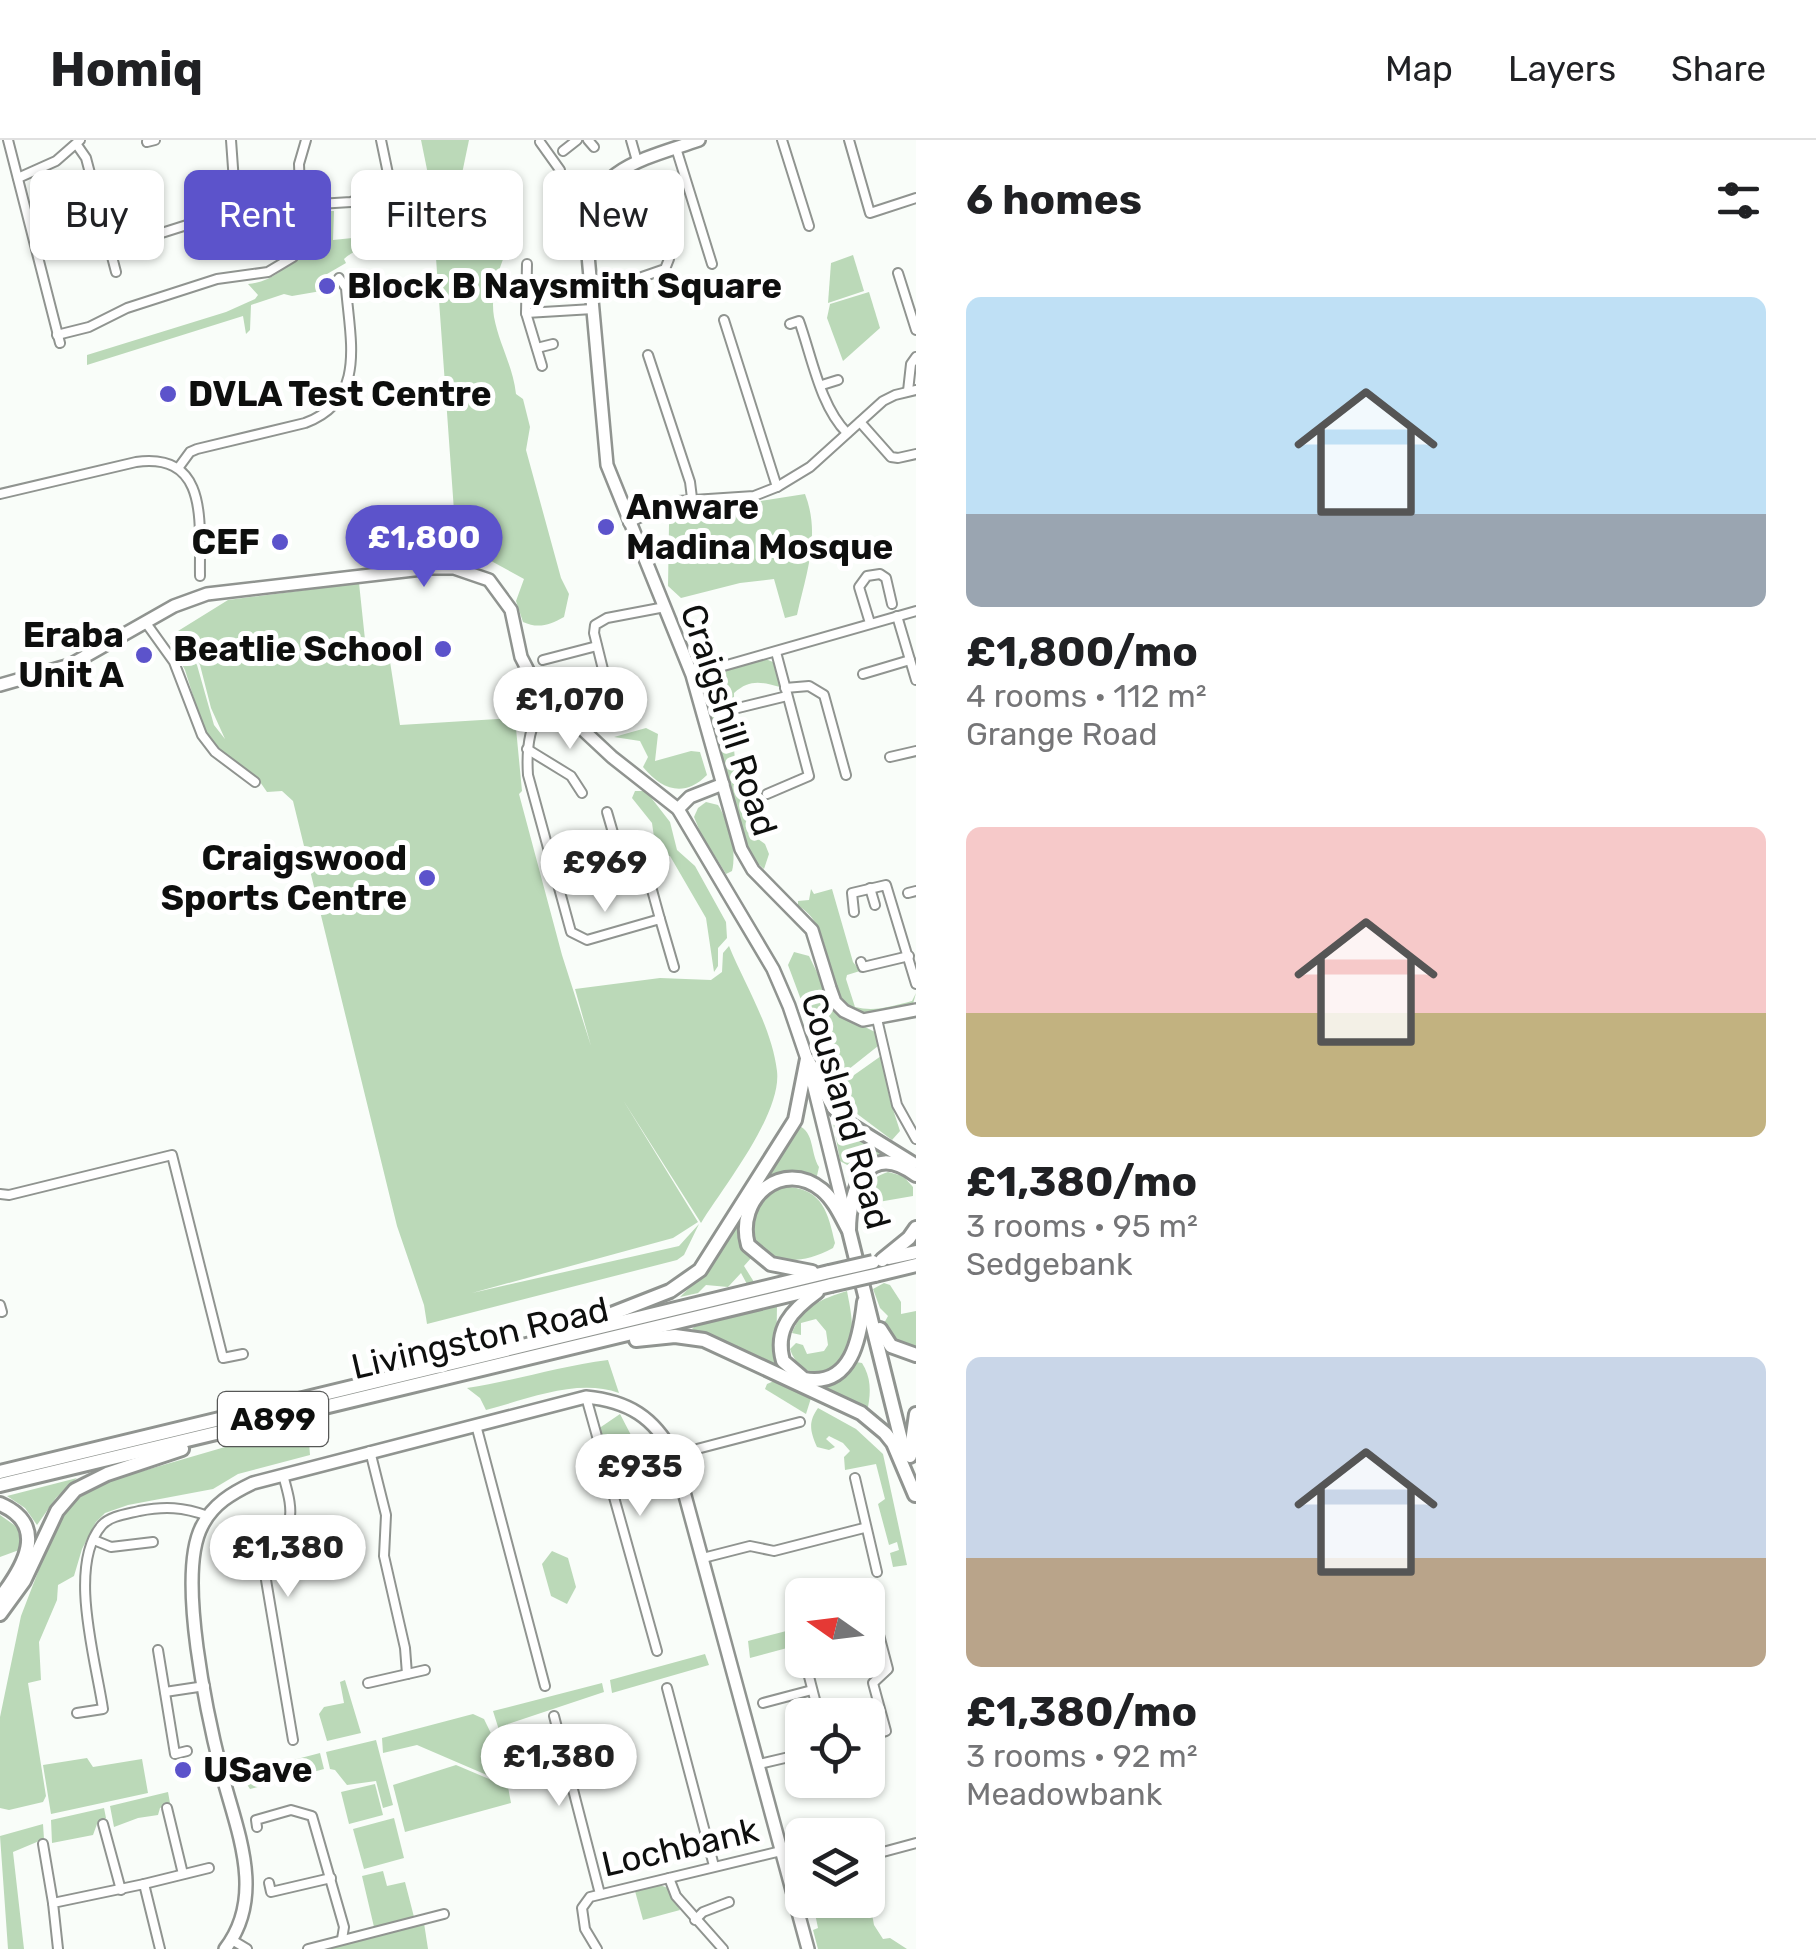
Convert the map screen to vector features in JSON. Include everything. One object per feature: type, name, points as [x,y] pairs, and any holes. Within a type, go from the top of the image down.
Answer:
[{"type":"main road","points":[[807,1058],[834,1108],[852,1126],[916,1166]]},
{"type":"main road","name":"A899","points":[[528,1345],[646,1302],[700,1270],[795,1120],[807,1058]]},
{"type":"main road","points":[[849,1231],[853,1190],[868,1169],[880,1163],[894,1163],[916,1174]]},
{"type":"main road","name":"A899","points":[[827,1280],[771,1264],[756,1254],[745,1233],[748,1208],[772,1184],[790,1179],[802,1181],[824,1191],[849,1231]]},
{"type":"main road","points":[[916,1228],[879,1268],[916,1278]]},
{"type":"main road","name":"Cousland Road","points":[[849,1231],[915,1499]]},
{"type":"main road","name":"Livingston Road","points":[[879,1268],[916,1252]]},
{"type":"main road","name":"Livingston Road","points":[[0,1472],[528,1345],[879,1268],[916,1265]]},
{"type":"main road","points":[[827,1280],[782,1328],[781,1354],[796,1375],[812,1380],[828,1377],[854,1356],[865,1295]]},
{"type":"main road","name":"Livingston Road","points":[[0,1486],[546,1354],[827,1280]]},
{"type":"main road","points":[[865,1295],[885,1340],[916,1355]]},
{"type":"main road","name":"A899","points":[[546,1354],[659,1336],[704,1340],[861,1413],[893,1443],[915,1499]]},
{"type":"main road","points":[[915,1499],[910,1435],[916,1414]]},
{"type":"main road","points":[[0,1614],[24,1581],[57,1511],[75,1490],[107,1474],[274,1419]]},
{"type":"main road","points":[[0,1504],[16,1512],[28,1531],[28,1547],[0,1598]]},
{"type":"main road","points":[[0,1577],[19,1568]]},
{"type":"street","points":[[8,140],[58,339],[127,308],[216,278],[254,276],[289,260]]},
{"type":"street","points":[[164,232],[220,215],[233,206],[231,140]]},
{"type":"street","points":[[299,170],[306,140]]},
{"type":"street","points":[[331,203],[351,202],[391,188],[380,140]]},
{"type":"street","points":[[563,152],[577,140]]},
{"type":"street","points":[[632,140],[637,162]]},
{"type":"street","points":[[619,170],[699,140]]},
{"type":"street","points":[[782,140],[809,226]]},
{"type":"street","points":[[849,140],[867,214],[916,198]]},
{"type":"street","points":[[18,178],[56,160],[79,142],[89,170]]},
{"type":"street","points":[[540,142],[558,164],[558,170]]},
{"type":"street","points":[[676,148],[712,264]]},
{"type":"street","points":[[113,260],[116,272]]},
{"type":"street","name":"Craigshill Road","points":[[589,260],[604,448],[628,523],[692,675],[746,861],[812,930],[835,1002],[852,1016],[877,1019]]},
{"type":"street","points":[[591,282],[639,278],[665,269],[669,260]]},
{"type":"street","points":[[527,264],[526,314],[542,366]]},
{"type":"street","points":[[898,273],[916,330]]},
{"type":"street","points":[[179,467],[190,452],[306,422],[337,405],[347,384],[351,362],[346,288],[339,278]]},
{"type":"street","points":[[526,281],[540,281]]},
{"type":"street","points":[[526,314],[592,309]]},
{"type":"street","points":[[724,320],[777,487]]},
{"type":"street","points":[[790,324],[798,321],[836,421],[847,434]]},
{"type":"street","points":[[537,348],[553,344]]},
{"type":"street","points":[[648,355],[692,498]]},
{"type":"street","points":[[628,523],[692,498],[754,496],[777,487],[810,467],[883,402],[912,390],[911,364],[916,356]]},
{"type":"street","points":[[822,385],[838,380]]},
{"type":"street","points":[[860,422],[891,457],[916,454]]},
{"type":"street","points":[[0,494],[136,462],[151,460],[179,467],[197,496],[200,576]]},
{"type":"street","points":[[0,685],[70,665],[174,606],[207,594],[454,568],[489,580],[503,595],[511,610],[527,671],[547,698],[612,757],[678,809],[702,790],[723,784]]},
{"type":"street","points":[[870,624],[860,587],[867,576],[880,574],[886,578],[892,604]]},
{"type":"street","points":[[612,706],[594,633],[600,621],[636,610],[666,607]]},
{"type":"street","points":[[692,675],[916,611]]},
{"type":"street","points":[[898,616],[916,680]]},
{"type":"street","points":[[146,622],[174,662],[202,735],[216,752],[255,782]]},
{"type":"street","points":[[565,643],[568,654]]},
{"type":"street","points":[[543,660],[597,646]]},
{"type":"street","points":[[766,794],[809,776],[776,652]]},
{"type":"street","points":[[864,674],[912,655]]},
{"type":"street","points":[[738,708],[809,686],[824,695],[846,775]]},
{"type":"street","points":[[547,698],[537,712],[528,750],[532,788],[571,932],[579,938],[596,938],[660,920]]},
{"type":"street","points":[[585,712],[624,704]]},
{"type":"street","points":[[528,750],[572,776],[582,793]]},
{"type":"street","points":[[890,757],[916,751]]},
{"type":"street","name":"Cousland Road","points":[[678,809],[773,969],[807,1058],[849,1231]]},
{"type":"street","points":[[607,812],[624,873]]},
{"type":"street","points":[[554,864],[616,844]]},
{"type":"street","points":[[854,912],[852,893],[882,884],[889,890],[912,959],[916,984]]},
{"type":"street","points":[[870,888],[874,905]]},
{"type":"street","points":[[652,890],[674,967]]},
{"type":"street","points":[[862,962],[863,967],[912,959]]},
{"type":"street","points":[[916,1010],[877,1019],[897,1105],[916,1138]]},
{"type":"street","points":[[0,1194],[172,1154],[223,1358],[242,1354]]},
{"type":"street","points":[[586,1397],[657,1651]]},
{"type":"street","points":[[247,1949],[229,1944],[245,1910],[247,1878],[214,1738],[191,1574],[195,1541],[208,1516],[227,1496],[283,1474],[586,1397],[607,1399],[640,1412],[674,1455],[785,1861]]},
{"type":"street","points":[[674,1455],[794,1421]]},
{"type":"street","points":[[476,1424],[542,1682]]},
{"type":"street","points":[[370,1452],[386,1515],[384,1556],[405,1648],[407,1674]]},
{"type":"street","points":[[283,1474],[290,1498],[290,1524],[266,1561],[265,1574],[292,1740]]},
{"type":"street","points":[[855,1478],[877,1572]]},
{"type":"street","points":[[77,1713],[103,1709],[84,1586],[88,1553],[94,1540],[108,1520],[149,1509],[183,1507],[208,1516]]},
{"type":"street","points":[[703,1558],[750,1546],[774,1551],[864,1528]]},
{"type":"street","points":[[94,1540],[112,1548],[154,1542]]},
{"type":"street","points":[[245,1555],[266,1561]]},
{"type":"street","points":[[158,1650],[175,1754],[188,1751]]},
{"type":"street","points":[[885,1658],[888,1669]]},
{"type":"street","points":[[888,1669],[901,1672]]},
{"type":"street","points":[[888,1669],[874,1680],[874,1686],[889,1744]]},
{"type":"street","points":[[368,1683],[426,1670]]},
{"type":"street","points":[[809,1678],[814,1698]]},
{"type":"street","points":[[165,1692],[205,1686]]},
{"type":"street","points":[[666,1688],[714,1866]]},
{"type":"street","points":[[762,1703],[812,1690]]},
{"type":"street","points":[[554,1716],[600,1894]]},
{"type":"street","points":[[759,1764],[785,1758]]},
{"type":"street","points":[[257,1827],[256,1820],[291,1810],[308,1813],[316,1821],[344,1927],[342,1940]]},
{"type":"street","points":[[171,1812],[183,1874]]},
{"type":"street","points":[[102,1829],[121,1890]]},
{"type":"street","points":[[885,1851],[916,1843]]},
{"type":"street","points":[[42,1849],[58,1949]]},
{"type":"street","name":"Lochbank","points":[[597,1949],[585,1929],[585,1901],[600,1894],[781,1851]]},
{"type":"street","points":[[52,1903],[209,1868]]},
{"type":"street","points":[[269,1884],[271,1892],[330,1878]]},
{"type":"street","points":[[669,1878],[676,1896],[723,1949]]},
{"type":"street","points":[[144,1884],[160,1949]]},
{"type":"street","points":[[695,1920],[703,1912],[730,1902]]},
{"type":"street","points":[[308,1949],[444,1914]]},
{"type":"street","points":[[802,1918],[808,1949]]},
{"type":"green space","points":[[421,140],[469,140],[463,170],[427,170]]},
{"type":"green space","points":[[331,211],[333,240],[351,238],[351,254],[344,259],[346,263],[327,274],[327,290],[284,294],[251,305],[250,330],[246,334],[243,316],[87,365],[87,355],[226,312],[255,299],[258,295],[248,284],[269,278],[293,260],[331,260]]},
{"type":"green space","points":[[853,255],[864,291],[828,303],[831,263]]},
{"type":"green space","points":[[436,260],[503,260],[494,290],[494,317],[516,394],[523,399],[530,427],[526,450],[561,578],[569,594],[564,617],[544,625],[523,622],[516,601],[524,579],[482,556],[457,553]]},
{"type":"green space","points":[[869,292],[880,328],[843,361],[827,318],[830,304]]},
{"type":"green space","points":[[805,494],[812,539],[797,615],[785,618],[774,579],[681,598],[668,586],[669,525],[673,512],[687,506],[697,519],[712,519],[736,505]]},
{"type":"green space","name":"Craigswood Sports Centre","points":[[359,583],[366,649],[388,649],[400,725],[515,718],[522,791],[519,794],[591,1046],[575,989],[660,978],[711,980],[722,972],[723,953],[729,946],[764,1023],[777,1071],[776,1088],[761,1128],[701,1223],[623,1100],[698,1222],[673,1238],[472,1293],[679,1246],[699,1224],[684,1255],[677,1260],[427,1324],[397,1226],[293,801],[282,791],[267,792],[258,779],[205,734],[185,670],[170,643],[180,638],[197,665],[214,725],[225,739],[211,708],[200,665],[178,631],[228,600]]},
{"type":"green space","points":[[763,658],[773,662],[780,687],[745,685],[734,693],[729,721],[724,703],[727,694],[719,691],[714,697],[723,708],[720,721],[729,747],[734,749],[745,799],[742,804],[748,816],[756,818],[757,826],[751,834],[765,844],[769,854],[764,869],[749,856],[744,845],[703,694],[710,676]]},
{"type":"green space","points":[[646,728],[658,734],[655,761],[700,752],[707,775],[682,789],[658,781],[643,767],[648,757],[640,741],[614,737]]},
{"type":"green space","points":[[635,791],[646,791],[670,822],[677,850],[695,866],[726,922],[727,938],[718,948],[714,972],[706,918],[670,856],[657,858],[652,823],[632,798]]},
{"type":"green space","points":[[706,802],[718,805],[729,828],[733,863],[732,871],[726,874],[694,817]]},
{"type":"green space","points":[[811,889],[814,894],[832,889],[853,962],[860,971],[846,979],[855,1007],[891,1006],[912,1001],[916,993],[913,1004],[879,1014],[857,1011],[843,999],[834,982],[823,939],[813,920],[798,906],[798,901],[809,900]]},
{"type":"green space","points":[[794,952],[809,956],[837,1013],[875,1032],[878,1046],[839,1077],[829,1075],[788,965]]},
{"type":"green space","points":[[881,1056],[900,1131],[892,1140],[848,1107],[840,1085]]},
{"type":"green space","points":[[837,1118],[891,1156],[889,1160],[876,1160],[858,1171],[840,1161],[833,1122]]},
{"type":"green space","points":[[798,1125],[810,1138],[819,1167],[816,1180],[760,1184]]},
{"type":"green space","points":[[888,1172],[903,1176],[913,1187],[913,1196],[861,1205],[868,1184]]},
{"type":"green space","points":[[789,1187],[817,1198],[826,1213],[833,1248],[804,1259],[781,1259],[765,1251],[755,1238],[752,1223],[756,1207],[768,1194]]},
{"type":"green space","points":[[739,1217],[740,1235],[752,1257],[744,1266],[754,1282],[748,1286],[741,1273],[728,1287],[706,1285],[698,1293],[680,1297],[700,1277]]},
{"type":"green space","points":[[884,1283],[890,1285],[901,1302],[901,1314],[916,1311],[916,1347],[892,1338],[882,1327],[888,1316],[880,1308],[873,1289]]},
{"type":"green space","points":[[847,1291],[852,1330],[847,1354],[834,1370],[809,1371],[790,1349],[796,1343],[803,1345],[807,1354],[824,1351],[828,1345],[826,1331],[816,1319],[801,1323],[801,1335],[792,1333],[814,1305]]},
{"type":"green space","points":[[777,1306],[776,1367],[692,1329],[697,1324]]},
{"type":"green space","points":[[608,1360],[619,1393],[570,1389],[486,1410],[480,1398],[467,1388],[572,1366]]},
{"type":"green space","points":[[856,1362],[862,1363],[869,1379],[868,1407],[862,1410],[813,1387],[840,1377]]},
{"type":"green space","points":[[774,1381],[811,1398],[806,1414],[765,1389]]},
{"type":"green space","points":[[818,1408],[856,1429],[883,1454],[907,1565],[893,1567],[890,1553],[899,1550],[897,1542],[889,1545],[878,1504],[885,1499],[876,1464],[845,1470],[844,1457],[850,1451],[843,1443],[829,1436],[826,1439],[835,1447],[817,1447],[811,1427]]},
{"type":"green space","points":[[620,1414],[632,1437],[614,1442],[620,1468],[610,1470],[598,1429]]},
{"type":"green space","points":[[294,1427],[309,1442],[310,1455],[238,1474],[213,1489],[128,1505],[105,1513],[96,1522],[74,1576],[58,1585],[57,1600],[39,1642],[41,1680],[28,1683],[46,1796],[43,1802],[9,1810],[0,1808],[0,1717],[21,1616],[56,1525],[73,1500],[98,1484]]},
{"type":"green space","points":[[77,1478],[56,1498],[37,1525],[25,1508],[7,1496]]},
{"type":"green space","points":[[0,1515],[17,1527],[23,1541],[19,1550],[0,1557]]},
{"type":"green space","points":[[552,1551],[568,1558],[576,1587],[567,1604],[551,1596],[542,1564]]},
{"type":"green space","points":[[785,1631],[785,1649],[750,1658],[748,1641]]},
{"type":"green space","points":[[705,1654],[709,1665],[612,1693],[610,1680]]},
{"type":"green space","points":[[345,1680],[361,1733],[327,1741],[319,1714],[324,1707],[344,1703],[340,1682]]},
{"type":"green space","points":[[602,1683],[604,1692],[508,1724],[525,1781],[516,1784],[493,1711]]},
{"type":"green space","points":[[473,1714],[484,1719],[503,1758],[510,1785],[417,1745],[383,1753],[382,1738]]},
{"type":"green space","points":[[376,1740],[393,1805],[383,1808],[376,1781],[347,1785],[330,1769],[326,1752]]},
{"type":"green space","points":[[320,1753],[324,1769],[250,1789],[240,1774]]},
{"type":"green space","points":[[87,1758],[93,1767],[142,1759],[148,1793],[51,1814],[43,1765]]},
{"type":"green space","points":[[456,1765],[508,1787],[511,1803],[405,1832],[393,1785]]},
{"type":"green space","points":[[375,1784],[383,1815],[349,1824],[341,1792]]},
{"type":"green space","points":[[168,1792],[170,1803],[160,1808],[158,1815],[114,1827],[110,1806]]},
{"type":"green space","points":[[104,1808],[106,1818],[97,1824],[93,1835],[52,1843],[51,1820]]},
{"type":"green space","points":[[394,1818],[404,1858],[364,1869],[353,1829]]},
{"type":"green space","points":[[43,1824],[44,1839],[13,1852],[24,1949],[8,1949],[0,1836]]},
{"type":"green space","points":[[383,1871],[387,1886],[405,1882],[414,1917],[374,1927],[362,1876]]},
{"type":"green space","points":[[660,1885],[668,1888],[680,1910],[643,1920],[635,1891]]},
{"type":"green space","points":[[816,1918],[873,1918],[883,1939],[890,1938],[907,1949],[818,1949],[813,1930],[818,1928]]},
{"type":"green space","points":[[424,1923],[428,1949],[326,1949]]},
{"type":"place","name":"Block B Naysmith Square","points":[[327,286]]},
{"type":"place","name":"DVLA Test Centre","points":[[168,394]]},
{"type":"place","name":"Anware Madina Mosque","points":[[606,527]]},
{"type":"place","name":"CEF","points":[[280,542]]},
{"type":"place","name":"Beatlie School","points":[[443,649]]},
{"type":"place","name":"Eraba Unit A","points":[[144,655]]},
{"type":"place","name":"Craigswood Sports Centre","points":[[427,878]]},
{"type":"place","name":"USave","points":[[183,1770]]}]
